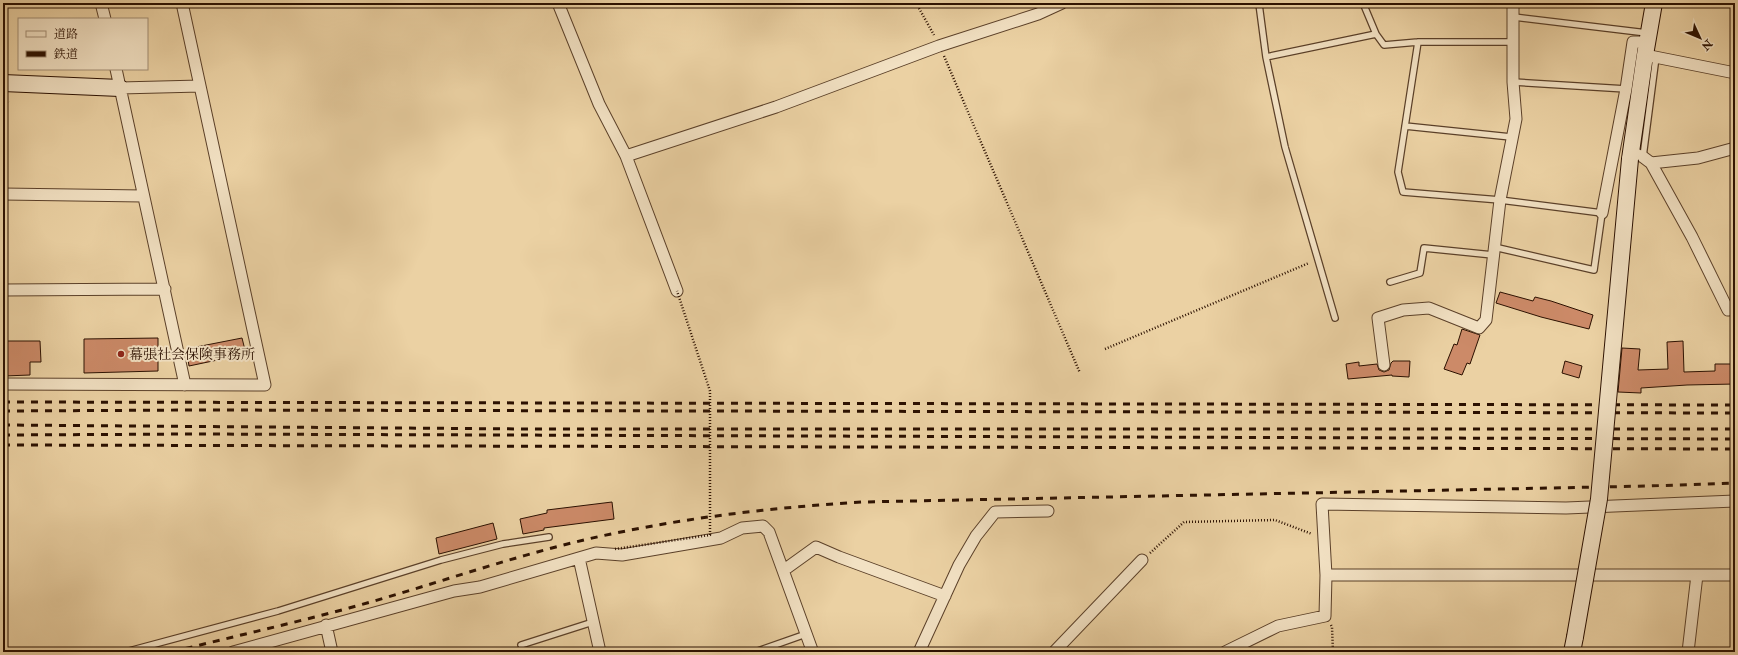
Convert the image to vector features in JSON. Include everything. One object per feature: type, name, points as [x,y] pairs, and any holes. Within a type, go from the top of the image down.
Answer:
[{"type":"street","points":[[101,3],[105,18]]},
{"type":"street","points":[[3,384],[265,385],[182,3]]},
{"type":"street","points":[[558,3],[599,104],[626,156],[677,291]]},
{"type":"street","points":[[626,156],[776,107],[940,46],[1038,14],[1062,3]]},
{"type":"street","points":[[1384,365],[1378,318],[1403,310],[1429,308],[1479,328],[1486,320],[1500,200],[1511,137],[1516,119],[1513,82],[1513,3]]},
{"type":"street","points":[[1573,645],[1599,499],[1639,158],[1654,3]]},
{"type":"street","points":[[1602,213],[1626,89],[1633,42],[1735,74]]},
{"type":"street","points":[[116,70],[185,385]]},
{"type":"street","points":[[3,83],[120,88],[200,86]]},
{"type":"street","points":[[1639,158],[1698,158],[1735,148]]},
{"type":"street","points":[[1639,158],[1692,237],[1728,310],[1735,309]]},
{"type":"street","points":[[3,194],[143,196]]},
{"type":"street","points":[[3,290],[165,289]]},
{"type":"street","points":[[1225,652],[1278,626],[1325,616],[1326,575],[1322,504],[1566,508],[1735,501]]},
{"type":"street","points":[[919,652],[959,565],[976,536],[995,512],[1048,512]]},
{"type":"street","points":[[237,651],[454,590],[480,587],[596,553],[622,555],[637,553],[721,538],[742,528],[763,526],[769,532],[812,650]]},
{"type":"street","points":[[784,570],[816,547],[945,596]]},
{"type":"street","points":[[579,558],[600,652]]},
{"type":"street","points":[[1054,652],[1142,560]]},
{"type":"street","points":[[1326,575],[1735,575]]},
{"type":"street","points":[[1688,652],[1697,575]]},
{"type":"street","points":[[326,625],[332,652]]},
{"type":"lane","points":[[1262,3],[1259,4],[1266,58],[1285,148],[1319,259],[1335,318]]},
{"type":"lane","points":[[1363,3],[1376,34],[1384,45],[1418,42],[1514,42]]},
{"type":"lane","points":[[1514,17],[1649,47]]},
{"type":"lane","points":[[1266,58],[1376,34]]},
{"type":"lane","points":[[1390,282],[1420,273],[1424,248],[1494,251],[1594,270],[1602,213],[1500,200],[1403,192],[1398,172],[1418,42]]},
{"type":"lane","points":[[1513,82],[1626,89]]},
{"type":"lane","points":[[1405,126],[1511,137]]},
{"type":"lane","points":[[125,652],[278,612],[449,558],[503,544],[550,537]]},
{"type":"lane","points":[[521,646],[593,622]]},
{"type":"lane","points":[[754,652],[806,634]]},
{"type":"path","points":[[916,3],[940,46],[1080,373]]},
{"type":"path","points":[[3,102],[9,102]]},
{"type":"path","points":[[1105,348],[1319,259]]},
{"type":"path","points":[[615,549],[710,535],[710,391],[677,291]]},
{"type":"path","points":[[1142,560],[1184,522],[1275,520],[1324,538]]},
{"type":"path","points":[[1325,616],[1332,627],[1333,652]]},
{"type":"building","points":[[1500,292],[1533,301],[1535,297],[1593,315],[1589,329],[1541,317],[1496,303]]},
{"type":"building","points":[[1462,329],[1480,335],[1470,364],[1467,363],[1462,375],[1444,369],[1454,344],[1457,345]]},
{"type":"building","points":[[158,338],[158,371],[84,373],[84,339]]},
{"type":"building","points":[[242,338],[246,354],[189,366],[187,353],[192,351],[191,348]]},
{"type":"building","points":[[6,341],[40,341],[41,362],[30,362],[30,375],[4,376],[5,362],[3,362],[3,344],[6,343]]},
{"type":"building","points":[[1683,341],[1684,372],[1715,371],[1715,364],[1735,364],[1735,384],[1641,388],[1641,393],[1618,392],[1622,348],[1640,349],[1638,370],[1668,369],[1667,342]]},
{"type":"building","points":[[1393,361],[1410,361],[1409,377],[1392,375],[1348,379],[1346,364],[1359,362],[1359,366],[1377,364],[1379,370],[1384,372],[1389,370]]},
{"type":"building","points":[[1565,361],[1582,366],[1579,378],[1562,373]]},
{"type":"building","points":[[612,502],[614,519],[544,528],[544,530],[523,534],[520,519],[547,513],[547,510]]},
{"type":"building","points":[[493,523],[497,539],[439,554],[436,538]]},
{"type":"railway","points":[[3,402],[1735,405]]},
{"type":"railway","points":[[3,411],[195,410],[1735,413]]},
{"type":"railway","points":[[3,425],[527,429],[1735,429]]},
{"type":"railway","points":[[3,435],[194,434],[1735,439]]},
{"type":"railway","points":[[3,445],[1735,449]]},
{"type":"railway","points":[[172,652],[305,620],[382,599],[515,558],[582,540],[708,517],[770,510],[863,502],[1735,483]]},
{"type":"place","name":"幕張社会保険事務所","points":[[121,354]]}]
